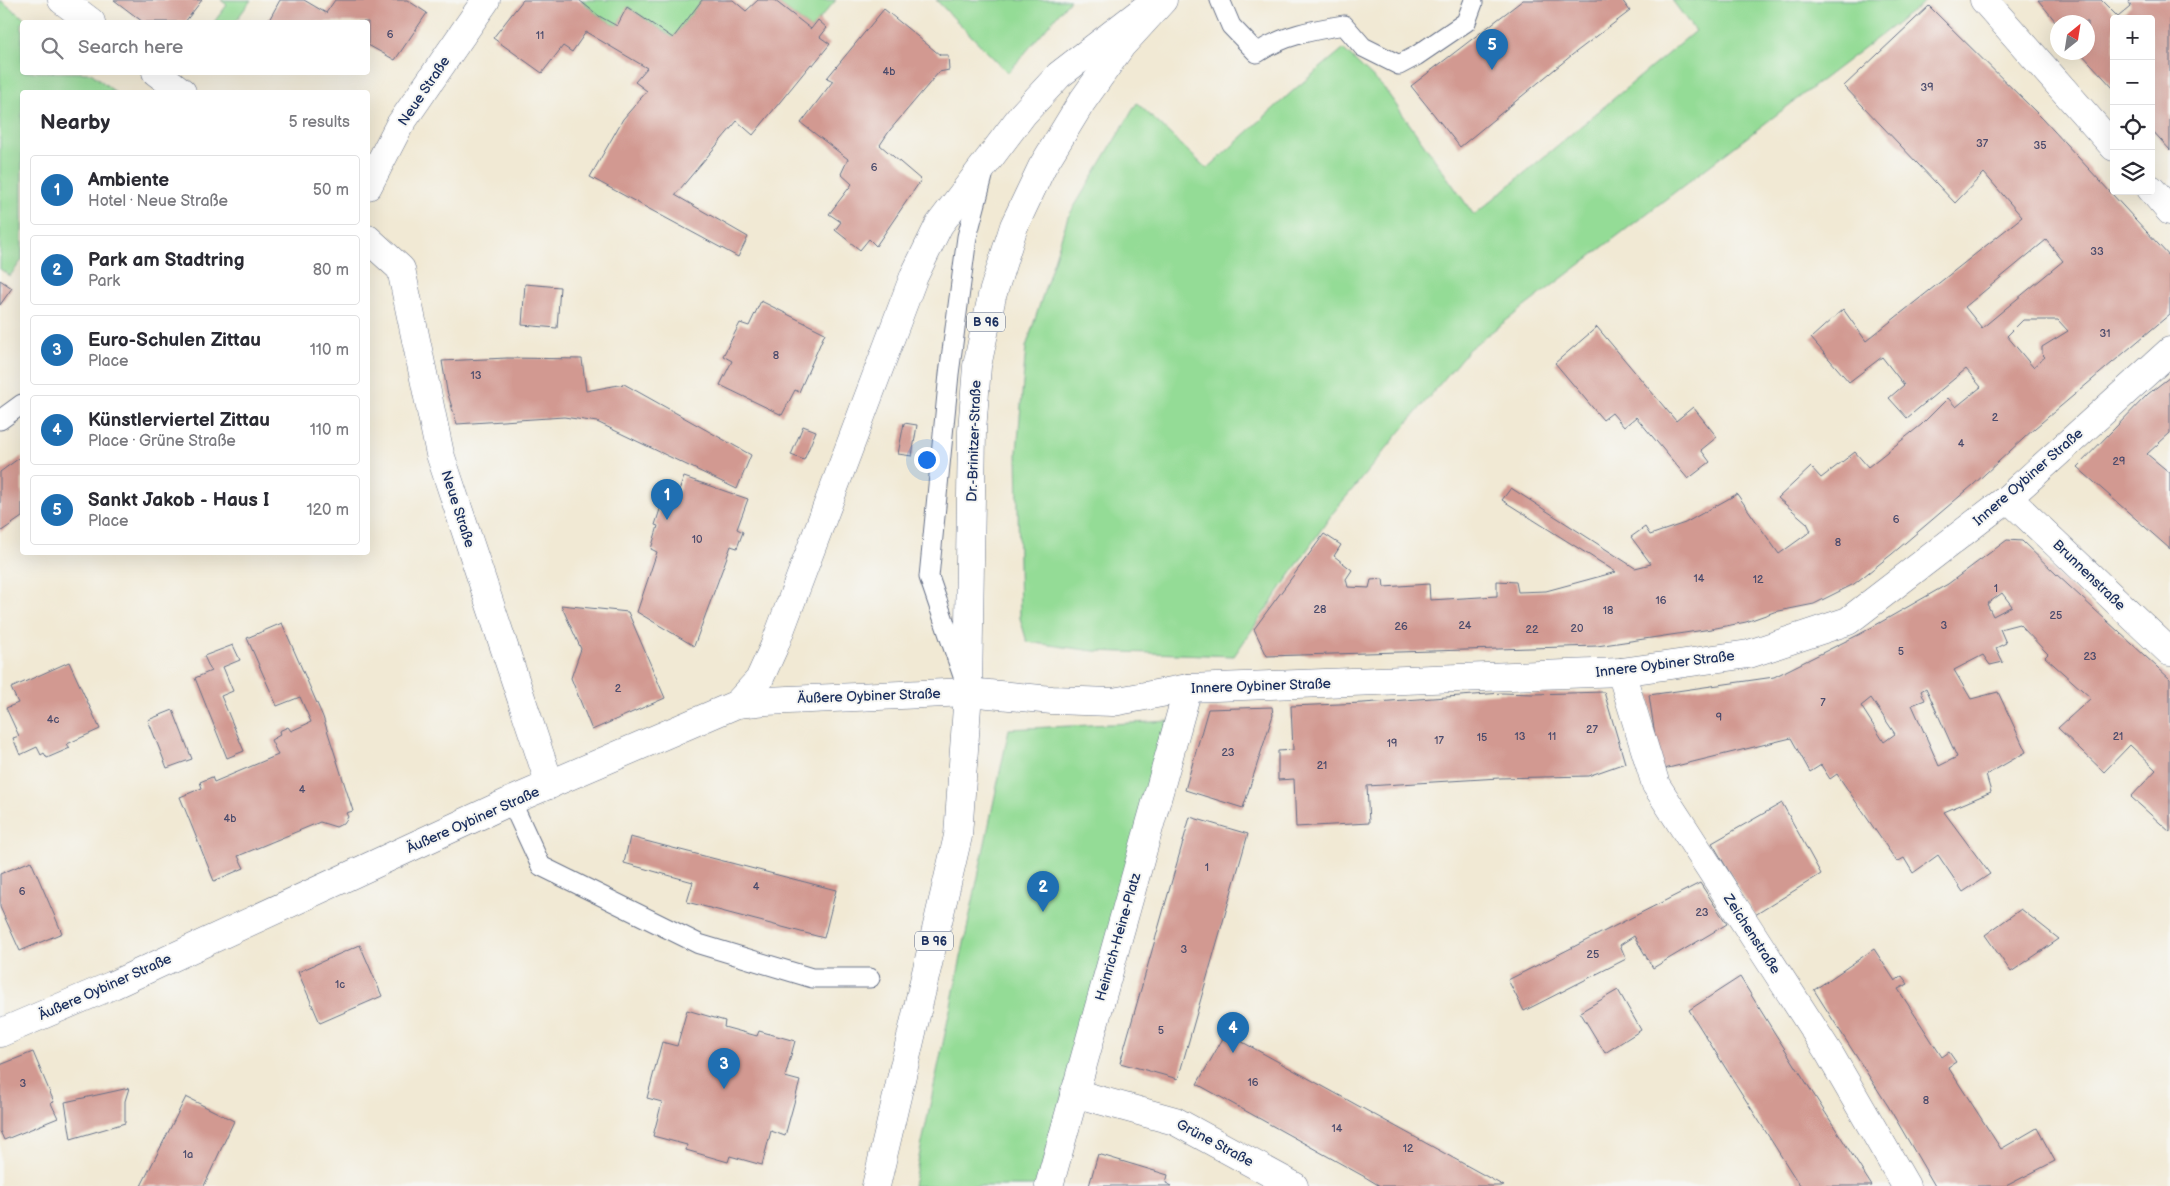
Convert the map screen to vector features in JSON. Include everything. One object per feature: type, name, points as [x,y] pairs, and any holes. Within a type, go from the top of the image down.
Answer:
[{"type":"street","points":[[62,0],[89,20]]},
{"type":"street","name":"Neue Straße","points":[[370,182],[400,126],[486,0]]},
{"type":"street","points":[[738,704],[759,680],[774,647],[914,276],[939,225],[1023,114],[1059,75],[1155,0]]},
{"type":"street","name":"Dr.-Brinitzer-Straße","points":[[968,692],[972,431],[977,366],[992,296],[1014,226],[1042,166],[1081,103],[1122,45],[1163,0]]},
{"type":"street","points":[[1984,0],[2110,142]]},
{"type":"street","points":[[160,75],[179,90]]},
{"type":"street","points":[[2155,194],[2170,211]]},
{"type":"street","name":"Neue Straße","points":[[370,241],[402,269],[440,454],[550,785]]},
{"type":"street","name":"Innere Oybiner Straße","points":[[968,692],[1052,700],[1113,702],[1188,688],[1621,672],[1749,654],[1848,621],[2008,498],[2170,352]]},
{"type":"street","name":"Brunnenstraße","points":[[2008,498],[2170,652]]},
{"type":"street","name":"Zeichenstraße","points":[[1621,672],[1656,785],[1829,1053],[1906,1186]]},
{"type":"street","name":"Heinrich-Heine-Platz","points":[[1049,1186],[1188,688]]},
{"type":"street","name":"Äußere Oybiner Straße","points":[[0,1033],[113,985],[511,802],[738,704],[774,700],[968,692]]},
{"type":"street","name":"B 96","points":[[876,1186],[958,836],[968,692]]},
{"type":"street","name":"Grüne Straße","points":[[1074,1093],[1175,1121],[1294,1186]]},
{"type":"lane","points":[[1220,0],[1231,26],[1257,53],[1273,42],[1304,32],[1344,25],[1363,48],[1400,65],[1466,22],[1473,4]]},
{"type":"lane","points":[[968,692],[929,577],[948,384],[967,237],[976,199],[989,158]]},
{"type":"lane","points":[[0,420],[20,405]]},
{"type":"lane","points":[[511,802],[541,866],[698,944],[812,978],[870,978]]},
{"type":"green space","points":[[0,0],[26,20],[20,20],[20,75],[94,75],[112,90],[20,90],[20,263],[10,276],[0,269]]},
{"type":"green space","points":[[221,0],[251,0],[236,20],[216,20],[227,5]]},
{"type":"green space","points":[[581,0],[702,0],[673,38],[628,7],[617,26],[599,16]]},
{"type":"green space","points":[[774,0],[836,0],[811,29]]},
{"type":"green space","points":[[936,0],[1070,0],[1008,73]]},
{"type":"green space","points":[[1672,0],[1927,0],[1469,349],[1332,514],[1234,656],[1094,651],[1027,642],[1020,618],[1017,452],[1026,347],[1068,217],[1137,103],[1207,169],[1295,89],[1343,49],[1384,88],[1474,215],[1695,31]]},
{"type":"green space","points":[[1171,721],[1037,1186],[913,1186],[1009,729]]},
{"type":"building","points":[[114,0],[202,0],[187,20],[140,20]]},
{"type":"building","points":[[280,0],[304,0],[326,13],[335,0],[407,0],[427,13],[395,60],[370,46],[370,20],[269,20]]},
{"type":"building","points":[[523,0],[579,0],[599,16],[617,26],[627,7],[673,38],[702,0],[733,0],[746,11],[758,0],[774,0],[811,29],[818,20],[827,28],[820,37],[830,44],[813,65],[811,64],[753,135],[737,121],[675,195],[748,237],[738,257],[590,177],[623,119],[647,91],[635,82],[647,68],[586,32],[572,52],[563,46],[542,73],[493,38]]},
{"type":"building","points":[[1523,0],[1622,0],[1630,11],[1572,55],[1460,147],[1411,86]]},
{"type":"building","points":[[2038,0],[2101,0],[2116,15],[2110,15],[2110,85],[2087,60],[2095,60],[2095,15],[2050,15]]},
{"type":"building","points":[[2128,0],[2170,0],[2170,150],[2155,133],[2155,15],[2120,15],[2131,6]]},
{"type":"building","points":[[1929,6],[2042,118],[2110,192],[2110,195],[2113,195],[2170,257],[2170,314],[2035,428],[1973,485],[1854,584],[1814,604],[1774,612],[1746,622],[1597,646],[1267,656],[1254,629],[1324,534],[1341,545],[1334,556],[1352,570],[1346,579],[1348,587],[1369,588],[1371,580],[1383,579],[1384,587],[1429,584],[1430,600],[1497,596],[1497,581],[1516,582],[1518,592],[1546,591],[1616,572],[1502,500],[1511,488],[1635,568],[1651,564],[1631,537],[1645,527],[1650,535],[1685,523],[1737,494],[1779,554],[1811,531],[1807,523],[1778,498],[1811,467],[1821,478],[1855,452],[1868,467],[1921,425],[1948,398],[1956,407],[1981,387],[1966,369],[1907,418],[1889,398],[1904,385],[1882,357],[1849,382],[1811,338],[1843,309],[1866,341],[2022,217],[1984,173],[1955,203],[1844,86]],"holes":[[[2046,240],[2063,261],[1982,328],[1965,307]],[[2023,320],[2058,320],[2068,331],[2042,347],[2042,354],[2045,357],[2033,367],[2007,336]]]},
{"type":"building","points":[[884,9],[940,55],[948,55],[949,70],[939,72],[890,130],[880,145],[921,180],[876,246],[869,239],[860,250],[835,230],[841,222],[829,214],[852,184],[841,174],[848,159],[801,123],[833,81],[827,78]]},
{"type":"building","points":[[0,280],[12,288],[0,305]]},
{"type":"building","points":[[525,284],[560,287],[557,328],[522,325]]},
{"type":"building","points":[[761,301],[825,333],[799,392],[795,390],[782,415],[720,385],[732,361],[723,356],[740,323],[749,326]]},
{"type":"building","points":[[1597,327],[1676,421],[1693,407],[1717,437],[1701,450],[1710,462],[1688,479],[1636,417],[1624,427],[1612,413],[1603,420],[1555,363]]},
{"type":"building","points":[[507,358],[582,359],[586,391],[624,384],[751,455],[737,489],[597,422],[564,417],[457,424],[447,391],[442,361]]},
{"type":"building","points":[[2170,377],[2170,433],[2147,454],[2170,473],[2170,549],[2077,467],[2148,394]]},
{"type":"building","points":[[904,423],[917,425],[912,456],[898,454]]},
{"type":"building","points":[[803,426],[816,431],[804,460],[791,455]]},
{"type":"building","points":[[20,457],[20,518],[0,532],[0,472]]},
{"type":"building","points":[[684,477],[748,499],[737,529],[743,532],[737,548],[731,546],[694,646],[637,612],[657,552],[651,549],[658,526],[655,525],[663,500],[674,504]]},
{"type":"building","points":[[2007,540],[2022,541],[2170,679],[2170,832],[2131,797],[2156,770],[2130,745],[2104,772],[2058,728],[2091,698],[2045,657],[2048,654],[2019,624],[2000,629],[2006,643],[1996,648],[2003,662],[1990,665],[1983,655],[1954,670],[1971,699],[1998,692],[2026,752],[1986,775],[1991,792],[1944,812],[1990,874],[1963,892],[1938,855],[1913,873],[1904,858],[1897,862],[1837,774],[1830,779],[1821,765],[1810,772],[1791,738],[1660,770],[1649,695],[1774,677],[1860,634],[1948,584]],"holes":[[[2002,593],[2012,606],[1993,616],[1987,604]],[[1926,688],[1957,757],[1939,766],[1912,705],[1925,700],[1921,691]],[[1871,698],[1895,734],[1884,742],[1861,706]]]},
{"type":"building","points":[[561,605],[628,612],[665,698],[592,730],[571,678],[581,649]]},
{"type":"building","points":[[282,623],[323,717],[353,811],[346,813],[348,817],[344,823],[336,827],[320,822],[238,856],[244,868],[214,881],[180,797],[202,788],[200,782],[212,777],[214,782],[278,755],[271,740],[280,735],[279,731],[288,727],[291,731],[311,722],[300,697],[277,706],[247,638]]},
{"type":"building","points":[[233,645],[240,660],[223,667],[233,691],[221,696],[244,751],[227,758],[195,678],[211,671],[204,656]]},
{"type":"building","points":[[69,662],[100,729],[67,744],[70,748],[47,758],[44,753],[41,755],[37,747],[20,755],[13,738],[19,736],[6,708],[18,703],[11,688]]},
{"type":"building","points":[[1604,692],[1625,763],[1588,776],[1499,778],[1367,786],[1369,823],[1296,827],[1294,779],[1278,780],[1278,751],[1293,750],[1291,706],[1502,693]]},
{"type":"building","points":[[1272,707],[1273,715],[1243,808],[1185,790],[1208,709]]},
{"type":"building","points":[[173,710],[192,759],[167,768],[148,720]]},
{"type":"building","points":[[1782,803],[1821,874],[1755,915],[1712,843]]},
{"type":"building","points":[[1190,817],[1248,834],[1178,1079],[1120,1063]]},
{"type":"building","points":[[630,837],[836,890],[824,938],[687,902],[693,882],[624,863]]},
{"type":"building","points":[[31,861],[62,933],[20,951],[0,907],[0,874]]},
{"type":"building","points":[[1700,883],[1727,924],[1653,968],[1634,936],[1620,945],[1626,959],[1524,1011],[1508,980]]},
{"type":"building","points":[[2021,909],[2059,939],[2011,972],[1985,935]]},
{"type":"building","points":[[360,945],[382,996],[320,1023],[298,972]]},
{"type":"building","points":[[1874,949],[1895,981],[1902,976],[1908,984],[1898,989],[1942,1057],[1949,1052],[1956,1062],[1948,1067],[2001,1149],[2037,1128],[2055,1161],[2006,1186],[1935,1186],[1888,1106],[1814,990]]},
{"type":"building","points":[[1740,977],[1872,1186],[1800,1186],[1689,1010]]},
{"type":"building","points":[[1618,990],[1641,1030],[1605,1053],[1580,1012]]},
{"type":"building","points":[[687,1010],[725,1021],[724,1027],[757,1036],[759,1031],[795,1041],[785,1077],[800,1081],[785,1136],[771,1131],[762,1165],[730,1156],[728,1162],[686,1150],[687,1145],[653,1136],[662,1102],[647,1098],[662,1042],[677,1046]]},
{"type":"building","points":[[1226,1033],[1504,1186],[1380,1186],[1197,1084]]},
{"type":"building","points":[[33,1052],[54,1102],[51,1103],[58,1118],[4,1140],[0,1131],[0,1065]]},
{"type":"building","points":[[129,1088],[125,1101],[125,1123],[71,1139],[65,1102]]},
{"type":"building","points":[[186,1097],[234,1121],[204,1186],[141,1186]]},
{"type":"building","points":[[1098,1154],[1168,1175],[1166,1183],[1172,1186],[1089,1186]]},
{"type":"place","name":"Sankt Jakob - Haus I","points":[[1492,70]]},
{"type":"place","name":"Ambiente","points":[[667,520]]},
{"type":"place","name":"Park am Stadtring","points":[[1043,912]]},
{"type":"place","name":"Künstlerviertel Zittau","points":[[1233,1053]]},
{"type":"place","name":"Euro-Schulen Zittau","points":[[724,1089]]}]
